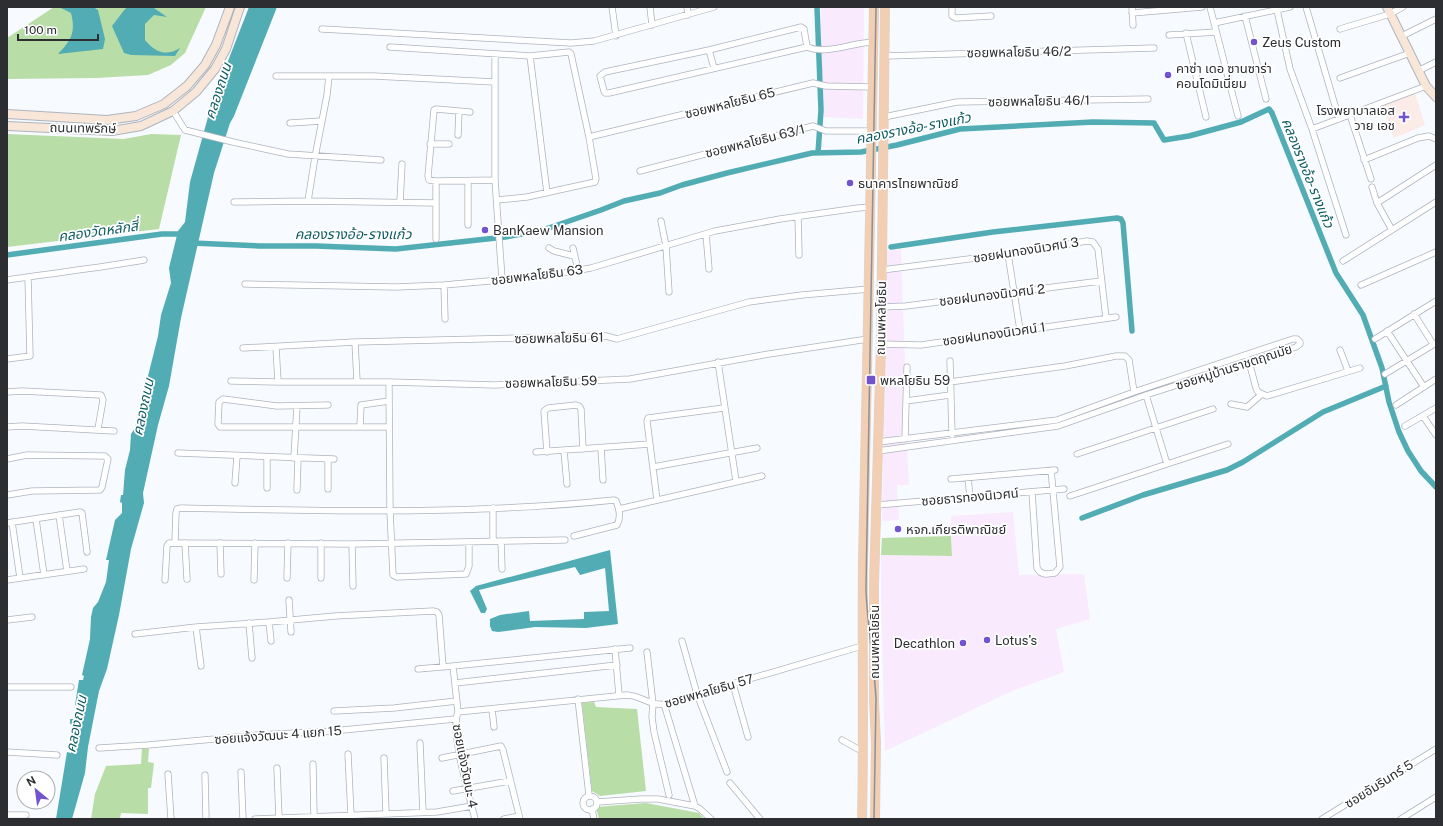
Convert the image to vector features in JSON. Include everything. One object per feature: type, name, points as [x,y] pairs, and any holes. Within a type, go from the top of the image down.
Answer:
[{"type":"main road","name":"ถนนเทพรักษ์","points":[[7,114],[107,120],[136,116],[164,104],[188,86],[205,64],[216,45],[230,7]]},
{"type":"main road","name":"ถนนเทพรักษ์","points":[[7,126],[112,131],[141,126],[173,111],[196,92],[215,69],[226,49],[240,7]]},
{"type":"main road","name":"ถนนพหลโยธิน","points":[[862,819],[864,747],[862,646],[874,7]]},
{"type":"main road","name":"ถนนพหลโยธิน","points":[[875,819],[876,739],[874,701],[874,584],[882,307],[886,7]]},
{"type":"main road","points":[[1388,10],[1426,86],[1436,97]]},
{"type":"main road","points":[[870,247],[882,245]]},
{"type":"main road","name":"ถนนพหลโยธิน","points":[[856,819],[858,749],[862,701]]},
{"type":"main road","name":"ถนนพหลโยธิน","points":[[869,819],[870,744],[874,701]]},
{"type":"street","points":[[612,7],[616,36]]},
{"type":"street","points":[[650,7],[652,25]]},
{"type":"street","points":[[687,7],[688,15]]},
{"type":"street","points":[[322,29],[571,43],[594,41],[616,36],[714,7]]},
{"type":"street","points":[[952,7],[952,16],[956,18],[991,16]]},
{"type":"street","points":[[1133,25],[1132,10],[1202,7]]},
{"type":"street","points":[[1210,7],[1238,116]]},
{"type":"street","points":[[1214,23],[1290,7]]},
{"type":"street","points":[[1306,7],[1339,119]]},
{"type":"street","points":[[1340,29],[1388,10],[1403,7]]},
{"type":"street","points":[[1277,10],[1290,69],[1312,129],[1346,235]]},
{"type":"street","points":[[1244,16],[1266,100]]},
{"type":"street","points":[[1402,36],[1436,19]]},
{"type":"street","points":[[807,47],[804,29],[801,27],[709,50],[605,72],[600,76],[605,93],[609,93],[807,47],[815,50],[824,50],[861,42],[873,42]]},
{"type":"street","points":[[1168,35],[1216,32]]},
{"type":"street","points":[[1186,33],[1206,117]]},
{"type":"street","points":[[390,47],[530,56],[569,52],[571,54],[589,137],[596,179],[595,182],[527,197],[497,200]]},
{"type":"street","name":"ซอยพหลโยธิน 46/2","points":[[885,56],[1154,48]]},
{"type":"street","points":[[709,50],[714,68]]},
{"type":"street","points":[[1340,78],[1410,53]]},
{"type":"street","points":[[495,54],[495,180],[502,279]]},
{"type":"street","points":[[530,56],[547,193]]},
{"type":"street","points":[[1418,71],[1436,62]]},
{"type":"street","points":[[276,76],[374,76],[495,82]]},
{"type":"street","points":[[308,201],[327,95],[328,76]]},
{"type":"street","name":"ซอยพหลโยธิน 65","points":[[589,137],[813,83],[826,86],[872,87]]},
{"type":"street","points":[[1312,129],[1426,86]]},
{"type":"street","name":"ซอยพหลโยธิน 46/1","points":[[884,117],[957,102],[1148,100]]},
{"type":"street","points":[[470,112],[436,108],[434,110],[430,144],[429,180],[495,180]]},
{"type":"street","points":[[173,111],[185,130],[233,142],[288,154],[315,157],[381,160]]},
{"type":"street","points":[[458,135],[459,111]]},
{"type":"street","points":[[1350,115],[1370,179]]},
{"type":"street","points":[[290,123],[322,121]]},
{"type":"street","name":"ซอยพหลโยธิน 63/1","points":[[640,171],[813,126],[826,131],[872,131]]},
{"type":"street","points":[[1364,160],[1418,138],[1428,136],[1436,139]]},
{"type":"street","points":[[430,144],[449,144]]},
{"type":"street","points":[[400,202],[402,164]]},
{"type":"street","points":[[1377,203],[1436,165]]},
{"type":"street","points":[[436,181],[436,239]]},
{"type":"street","points":[[468,181],[468,224]]},
{"type":"street","points":[[1372,187],[1377,203],[1392,230]]},
{"type":"street","points":[[234,202],[308,201],[436,203]]},
{"type":"street","points":[[1343,261],[1436,202]]},
{"type":"street","name":"ซอยพหลโยธิน 63","points":[[245,284],[396,287],[444,285],[545,276],[591,268],[735,226],[870,207]]},
{"type":"street","points":[[798,216],[799,255]]},
{"type":"street","points":[[661,222],[666,246],[669,292]]},
{"type":"street","points":[[706,234],[709,269]]},
{"type":"street","name":"ซอยฝนทองนิเวศน์ 3","points":[[882,270],[1008,254],[1087,241],[1093,242],[1098,249],[1106,318]]},
{"type":"street","points":[[549,248],[554,251],[574,256]]},
{"type":"street","points":[[573,248],[578,270]]},
{"type":"street","points":[[1361,285],[1436,252]]},
{"type":"street","points":[[1008,254],[1020,330]]},
{"type":"street","points":[[7,280],[102,268],[144,260]]},
{"type":"street","points":[[7,359],[30,356],[28,277]]},
{"type":"street","name":"ซอยฝนทองนิเวศน์ 2","points":[[882,307],[906,306],[1101,281]]},
{"type":"street","points":[[444,285],[444,319]]},
{"type":"street","name":"ซอยพหลโยธิน 61","points":[[243,348],[355,342],[606,336],[618,339],[749,302],[802,294],[869,289]]},
{"type":"street","points":[[1375,339],[1436,301]]},
{"type":"street","points":[[1430,305],[1436,306]]},
{"type":"street","points":[[1385,374],[1435,344],[1414,314]]},
{"type":"street","name":"ซอยฝนทองนิเวศน์ 1","points":[[881,344],[921,344],[1116,317]]},
{"type":"street","points":[[1388,331],[1424,387]]},
{"type":"street","name":"ซอยพหลโยธิน 59","points":[[231,381],[357,381],[495,385],[630,379],[718,362],[868,339]]},
{"type":"street","name":"ซอยหมู่บ้านราชตฤณมัย","points":[[1293,339],[1297,339],[1300,342],[1300,344],[1296,347],[1146,395],[1052,428],[952,440],[878,446],[905,439],[1057,420],[1134,392],[1293,339]]},
{"type":"street","points":[[355,342],[357,381]]},
{"type":"street","points":[[276,347],[278,382]]},
{"type":"street","points":[[1340,350],[1348,371]]},
{"type":"street","points":[[1248,354],[1256,388],[1262,394],[1267,396],[1360,368]]},
{"type":"street","points":[[950,382],[1065,366],[1116,356],[1125,356],[1129,360],[1134,392]]},
{"type":"street","points":[[950,361],[952,440]]},
{"type":"street","points":[[718,362],[736,481]]},
{"type":"street","points":[[905,439],[907,367]]},
{"type":"street","points":[[1198,371],[1199,378]]},
{"type":"street","points":[[1396,405],[1436,380]]},
{"type":"street","points":[[388,382],[390,511],[393,575],[397,577],[466,574],[469,566],[469,542]]},
{"type":"street","points":[[7,392],[22,391],[101,395],[103,400],[98,429]]},
{"type":"street","points":[[1231,404],[1246,407],[1262,394]]},
{"type":"street","points":[[906,401],[950,395]]},
{"type":"street","points":[[1146,395],[1167,464]]},
{"type":"street","points":[[328,405],[277,406],[224,399],[219,402],[218,424],[220,427],[389,427]]},
{"type":"street","points":[[360,427],[361,405],[389,402]]},
{"type":"street","points":[[1100,404],[1101,410]]},
{"type":"street","points":[[297,406],[297,490]]},
{"type":"street","points":[[547,452],[544,411],[548,408],[579,406],[583,449]]},
{"type":"street","points":[[657,500],[647,421],[650,417],[724,408]]},
{"type":"street","points":[[1406,426],[1436,408]]},
{"type":"street","points":[[1077,454],[1213,410]]},
{"type":"street","points":[[1423,416],[1436,435]]},
{"type":"street","points":[[7,427],[22,426],[114,431]]},
{"type":"street","points":[[536,452],[650,444]]},
{"type":"street","points":[[1070,496],[1228,444]]},
{"type":"street","points":[[600,448],[603,480]]},
{"type":"street","points":[[653,467],[757,448]]},
{"type":"street","points":[[564,451],[567,484]]},
{"type":"street","points":[[178,453],[331,459],[328,489]]},
{"type":"street","points":[[7,459],[35,455],[105,456],[108,459],[100,490],[32,491],[7,495]]},
{"type":"street","points":[[234,483],[237,456]]},
{"type":"street","points":[[267,457],[267,488]]},
{"type":"street","points":[[951,479],[1053,470],[1052,490],[1060,567],[1055,573],[1044,574],[1039,572],[1037,568],[1032,492]]},
{"type":"street","points":[[619,509],[762,476]]},
{"type":"street","points":[[968,478],[970,497]]},
{"type":"street","name":"ซอยธารทองนิเวศน์","points":[[876,505],[1064,490]]},
{"type":"street","points":[[175,542],[176,513],[177,509],[182,508],[390,511],[567,505],[614,500],[617,502],[619,509],[619,522],[617,525],[574,536]]},
{"type":"street","points":[[493,508],[493,541]]},
{"type":"street","points":[[20,578],[9,522],[80,512],[82,513],[87,552]]},
{"type":"street","points":[[59,515],[67,571]]},
{"type":"street","points":[[36,519],[44,575]]},
{"type":"street","points":[[165,580],[167,546],[169,542],[352,544],[565,540]]},
{"type":"street","points":[[501,541],[502,569]]},
{"type":"street","points":[[185,542],[187,579]]},
{"type":"street","points":[[220,543],[221,574]]},
{"type":"street","points":[[254,580],[255,543]]},
{"type":"street","points":[[287,578],[288,543]]},
{"type":"street","points":[[321,543],[321,578]]},
{"type":"street","points":[[352,544],[353,586]]},
{"type":"street","points":[[7,580],[84,569]]},
{"type":"street","points":[[289,600],[291,632]]},
{"type":"street","points":[[135,634],[291,619],[436,612],[439,615],[443,667]]},
{"type":"street","points":[[7,620],[32,618]]},
{"type":"street","points":[[270,622],[271,641]]},
{"type":"street","points":[[249,623],[252,658]]},
{"type":"street","points":[[196,627],[201,666]]},
{"type":"street","points":[[682,641],[697,694],[727,772]]},
{"type":"street","name":"ซอยพหลโยธิน 57","points":[[458,712],[619,695],[632,695],[656,705],[664,704],[862,646]]},
{"type":"street","points":[[418,669],[630,648]]},
{"type":"street","points":[[615,649],[619,695]]},
{"type":"street","points":[[647,652],[653,704],[652,717],[654,732],[670,795]]},
{"type":"street","points":[[455,683],[617,665]]},
{"type":"street","name":"ซอยแจ้งวัฒนะ 4","points":[[453,666],[458,712],[455,718],[457,740],[475,819]]},
{"type":"street","points":[[733,684],[748,737]]},
{"type":"street","points":[[7,687],[71,687]]},
{"type":"street","points":[[578,700],[589,795]]},
{"type":"street","points":[[334,711],[394,708],[457,701]]},
{"type":"street","points":[[664,704],[695,806]]},
{"type":"street","points":[[492,709],[494,726]]},
{"type":"street","name":"ซอยแจ้งวัฒนะ 4 แยก 15","points":[[100,748],[258,735],[333,731],[455,718]]},
{"type":"street","points":[[842,740],[858,749]]},
{"type":"street","points":[[420,743],[423,812]]},
{"type":"street","points":[[442,758],[501,746],[520,817],[504,819]]},
{"type":"street","name":"ซอยอัมรินทร์ 5","points":[[1322,819],[1436,749]]},
{"type":"street","points":[[7,752],[57,755]]},
{"type":"street","points":[[348,754],[349,816]]},
{"type":"street","points":[[384,758],[386,813]]},
{"type":"street","points":[[313,764],[314,816]]},
{"type":"street","points":[[277,768],[279,818]]},
{"type":"street","points":[[241,772],[243,819]]},
{"type":"street","points":[[168,774],[171,819]]},
{"type":"street","points":[[205,775],[206,819]]},
{"type":"street","points":[[453,791],[510,780]]},
{"type":"street","points":[[730,783],[760,819]]},
{"type":"street","points":[[589,795],[595,798],[597,802]]},
{"type":"street","points":[[589,795],[583,799],[583,804],[587,809],[592,810]]},
{"type":"street","points":[[1402,819],[1436,797]]},
{"type":"street","points":[[597,802],[658,799],[695,806],[711,819]]},
{"type":"street","points":[[592,810],[596,807],[597,802]]},
{"type":"street","points":[[255,819],[423,812],[452,810],[472,806]]},
{"type":"street","points":[[592,810],[594,819]]},
{"type":"street","points":[[7,815],[26,815]]},
{"type":"shaded area","points":[[821,7],[864,7],[863,119],[822,117]]},
{"type":"shaded area","name":"โรงพยาบาลเอส วาย เอช","points":[[1415,93],[1425,125],[1394,138],[1382,105]]},
{"type":"shaded area","points":[[901,249],[905,364],[909,364],[909,398],[904,399],[909,485],[897,485],[899,520],[882,521],[887,251]]},
{"type":"shaded area","points":[[1013,512],[1019,575],[1084,574],[1090,619],[1056,629],[1064,672],[1012,691],[885,751],[881,555],[952,556],[951,516]]},
{"type":"green space","points":[[54,7],[206,7],[185,53],[171,65],[148,75],[96,78],[7,79],[7,38]]},
{"type":"green space","points":[[7,134],[124,139],[151,134],[181,135],[159,229],[7,247]]},
{"type":"green space","points":[[951,536],[952,556],[881,555],[882,538]]},
{"type":"green space","points":[[594,702],[596,707],[637,709],[646,791],[600,796],[592,791],[582,703]]},
{"type":"green space","points":[[142,748],[149,749],[148,762],[154,763],[151,788],[148,788],[148,814],[121,813],[120,819],[91,819],[95,794],[106,766],[141,764]]},
{"type":"green space","points":[[646,803],[699,813],[704,819],[599,819],[596,807]]},
{"type":"water","points":[[93,7],[98,10],[105,39],[103,49],[58,54],[69,40],[73,31],[71,13],[61,8]]},
{"type":"water","points":[[128,7],[154,8],[167,17],[154,15],[145,24],[145,40],[153,48],[165,53],[175,51],[180,48],[175,56],[131,55],[124,53],[112,26]]},
{"type":"water","name":"คลองถนน","points":[[249,7],[277,7],[230,123],[214,173],[181,318],[169,386],[158,425],[143,493],[144,503],[131,549],[107,669],[99,691],[88,747],[85,773],[72,819],[56,819],[67,752],[71,753],[72,748],[69,745],[74,725],[70,724],[70,719],[76,719],[78,706],[75,705],[79,680],[83,680],[84,676],[82,675],[90,639],[93,608],[98,602],[106,582],[109,560],[106,560],[115,520],[122,513],[122,503],[120,502],[121,495],[123,495],[125,470],[130,450],[131,434],[135,428],[158,336],[161,315],[171,283],[169,268],[178,231],[185,222],[190,182],[208,117],[207,115]]},
{"type":"water","points":[[610,550],[618,624],[586,628],[535,627],[498,632],[492,631],[490,626],[490,619],[500,615],[529,611],[530,621],[584,619],[584,612],[609,611],[605,568],[580,575],[575,567],[479,590],[487,609],[485,613],[481,613],[470,591],[476,586]]},
{"type":"waterway","points":[[817,7],[821,110],[818,153]]},
{"type":"waterway","name":"คลองรางอ้อ-รางแก้ว","points":[[192,243],[396,249],[505,237],[543,230],[624,201],[660,193],[682,185],[812,153],[861,152],[897,145],[960,129],[1093,122],[1154,123],[1164,140],[1189,136],[1241,122],[1269,109],[1272,113],[1336,273],[1363,315],[1382,368],[1389,402],[1399,432],[1408,451],[1421,471],[1436,487]]},
{"type":"waterway","points":[[891,247],[993,232],[1117,218],[1121,219],[1123,223],[1132,331]]},
{"type":"waterway","name":"คลองวัดหลักสี่","points":[[7,255],[162,234],[183,234]]},
{"type":"waterway","points":[[1082,518],[1143,495],[1227,470],[1243,462],[1323,412],[1386,386]]},
{"type":"railway","points":[[874,819],[876,699],[866,588],[876,7]]},
{"type":"place","name":"Zeus Custom","points":[[1254,42]]},
{"type":"place","name":"คาซ่า เดอ ซานซาร่า คอนโดมิเนี่ยม","points":[[1168,75]]},
{"type":"place","name":"โรงพยาบาลเอส วาย เอช","points":[[1404,117]]},
{"type":"place","name":"ธนาคารไทยพาณิชย์","points":[[850,183]]},
{"type":"place","name":"BanKaew Mansion","points":[[485,230]]},
{"type":"place","name":"พหลโยธิน 59","points":[[871,380]]},
{"type":"place","name":"หจก.เกียรติพาณิชย์","points":[[898,529]]},
{"type":"place","name":"Lotus's","points":[[987,640]]},
{"type":"place","name":"Decathlon","points":[[963,643]]}]
